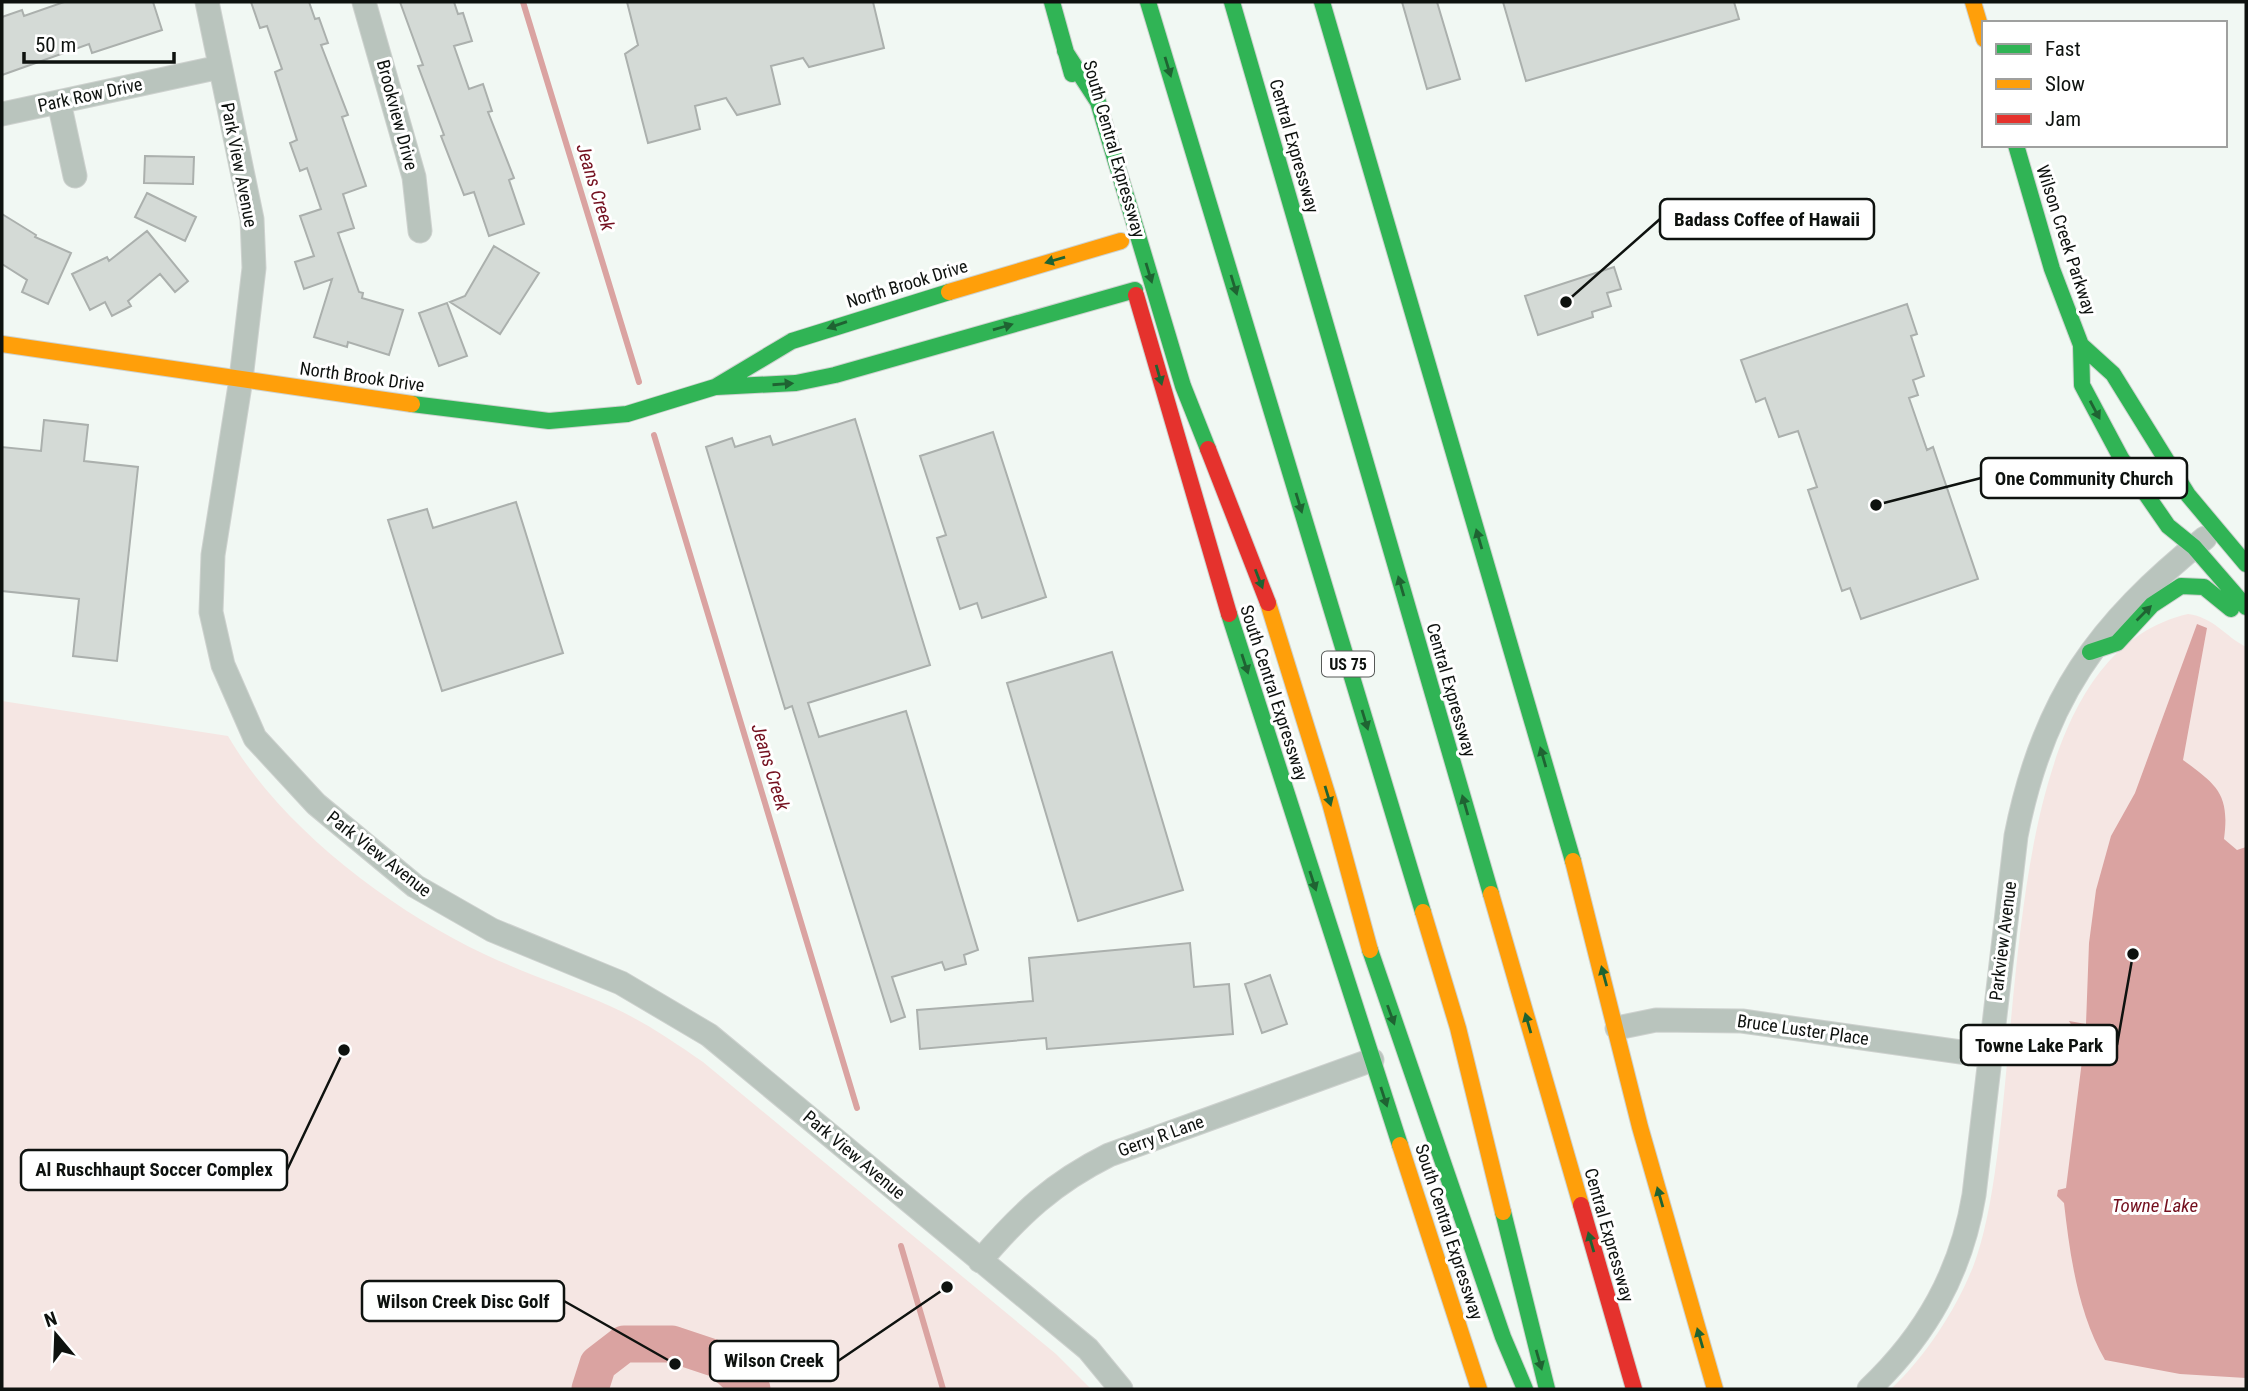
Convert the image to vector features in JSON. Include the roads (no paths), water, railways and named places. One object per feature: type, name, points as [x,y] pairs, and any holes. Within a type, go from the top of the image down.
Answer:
[{"type":"main road","name":"South Central Expressway","points":[[1052,2],[1080,102]]},
{"type":"main road","name":"US 75","points":[[1148,2],[1458,1028],[1547,1389]]},
{"type":"main road","name":"Central Expressway","points":[[1232,2],[1634,1389]]},
{"type":"main road","points":[[1322,2],[1579,882],[1640,1127],[1715,1389]]},
{"type":"main road","points":[[1973,2],[1982,32]]},
{"type":"main road","points":[[1065,51],[1098,102],[1183,386],[1266,598],[1330,803],[1379,982],[1503,1337],[1525,1389]]},
{"type":"main road","name":"Wilson Creek Parkway","points":[[2017,147],[2052,269],[2081,345],[2081,385],[2134,477],[2168,526],[2194,547],[2246,607]]},
{"type":"main road","name":"North Brook Drive","points":[[2,344],[477,414],[549,421],[587,420],[627,414],[715,387],[792,341],[910,302],[1121,241]]},
{"type":"main road","name":"South Central Expressway","points":[[1133,284],[1226,604],[1479,1389]]},
{"type":"main road","name":"North Brook Drive","points":[[715,387],[796,383],[835,375],[922,337],[1133,284]]},
{"type":"main road","points":[[910,302],[922,337]]},
{"type":"main road","name":"Wilson Creek Parkway","points":[[2081,345],[2113,374],[2165,462],[2216,530],[2246,564]]},
{"type":"main road","points":[[2090,652],[2117,643],[2151,605],[2172,590],[2189,584],[2204,587],[2246,623]]},
{"type":"street","name":"Park View Avenue","points":[[207,2],[252,219],[253,281],[241,379],[213,555],[211,612],[215,640],[233,691],[256,738],[272,760],[352,836],[442,904],[492,930],[621,983],[709,1035],[1088,1349],[1121,1389]]},
{"type":"street","name":"Brookview Drive","points":[[365,2],[414,177],[421,231]]},
{"type":"street","name":"Park Row Drive","points":[[2,114],[220,67]]},
{"type":"street","points":[[59,102],[75,176]]},
{"type":"street","name":"Parkview Avenue","points":[[1869,1389],[1927,1322],[1942,1296],[1964,1245],[1974,1195],[2017,836],[2026,793],[2048,728],[2073,677],[2090,652],[2136,599],[2216,530]]},
{"type":"street","name":"Bruce Luster Place","points":[[1617,1028],[1656,1020],[1742,1021],[1989,1056]]},
{"type":"street","name":"Gerry R Lane","points":[[980,1261],[1031,1205],[1078,1170],[1109,1155],[1372,1060]]},
{"type":"water","name":"Towne Lake","points":[[2197,624],[2207,628],[2183,760],[2212,784],[2223,801],[2224,839],[2237,850],[2246,847],[2246,1378],[2180,1374],[2105,1360],[2082,1304],[2072,1264],[2064,1203],[2057,1196],[2058,1190],[2066,1188],[2084,1045],[2069,1021],[2086,1024],[2089,943],[2096,890],[2111,836],[2135,793]]},
{"type":"waterway","name":"Jeans Creek","points":[[523,2],[639,382]]},
{"type":"waterway","name":"Jeans Creek","points":[[654,435],[857,1108]]},
{"type":"waterway","name":"Jeans Creek","points":[[901,1246],[943,1389]]},
{"type":"waterway","points":[[590,1389],[598,1364],[624,1344],[672,1344],[720,1360],[752,1389]]},
{"type":"place","name":"Badass Coffee of Hawaii","points":[[1566,302]]},
{"type":"place","name":"One Community Church","points":[[1876,505]]},
{"type":"place","name":"Towne Lake Park","points":[[2133,954]]},
{"type":"place","name":"Al Ruschhaupt Soccer Complex","points":[[344,1050]]},
{"type":"place","name":"Wilson Creek","points":[[947,1287]]},
{"type":"place","name":"Wilson Creek Disc Golf","points":[[675,1364]]}]
